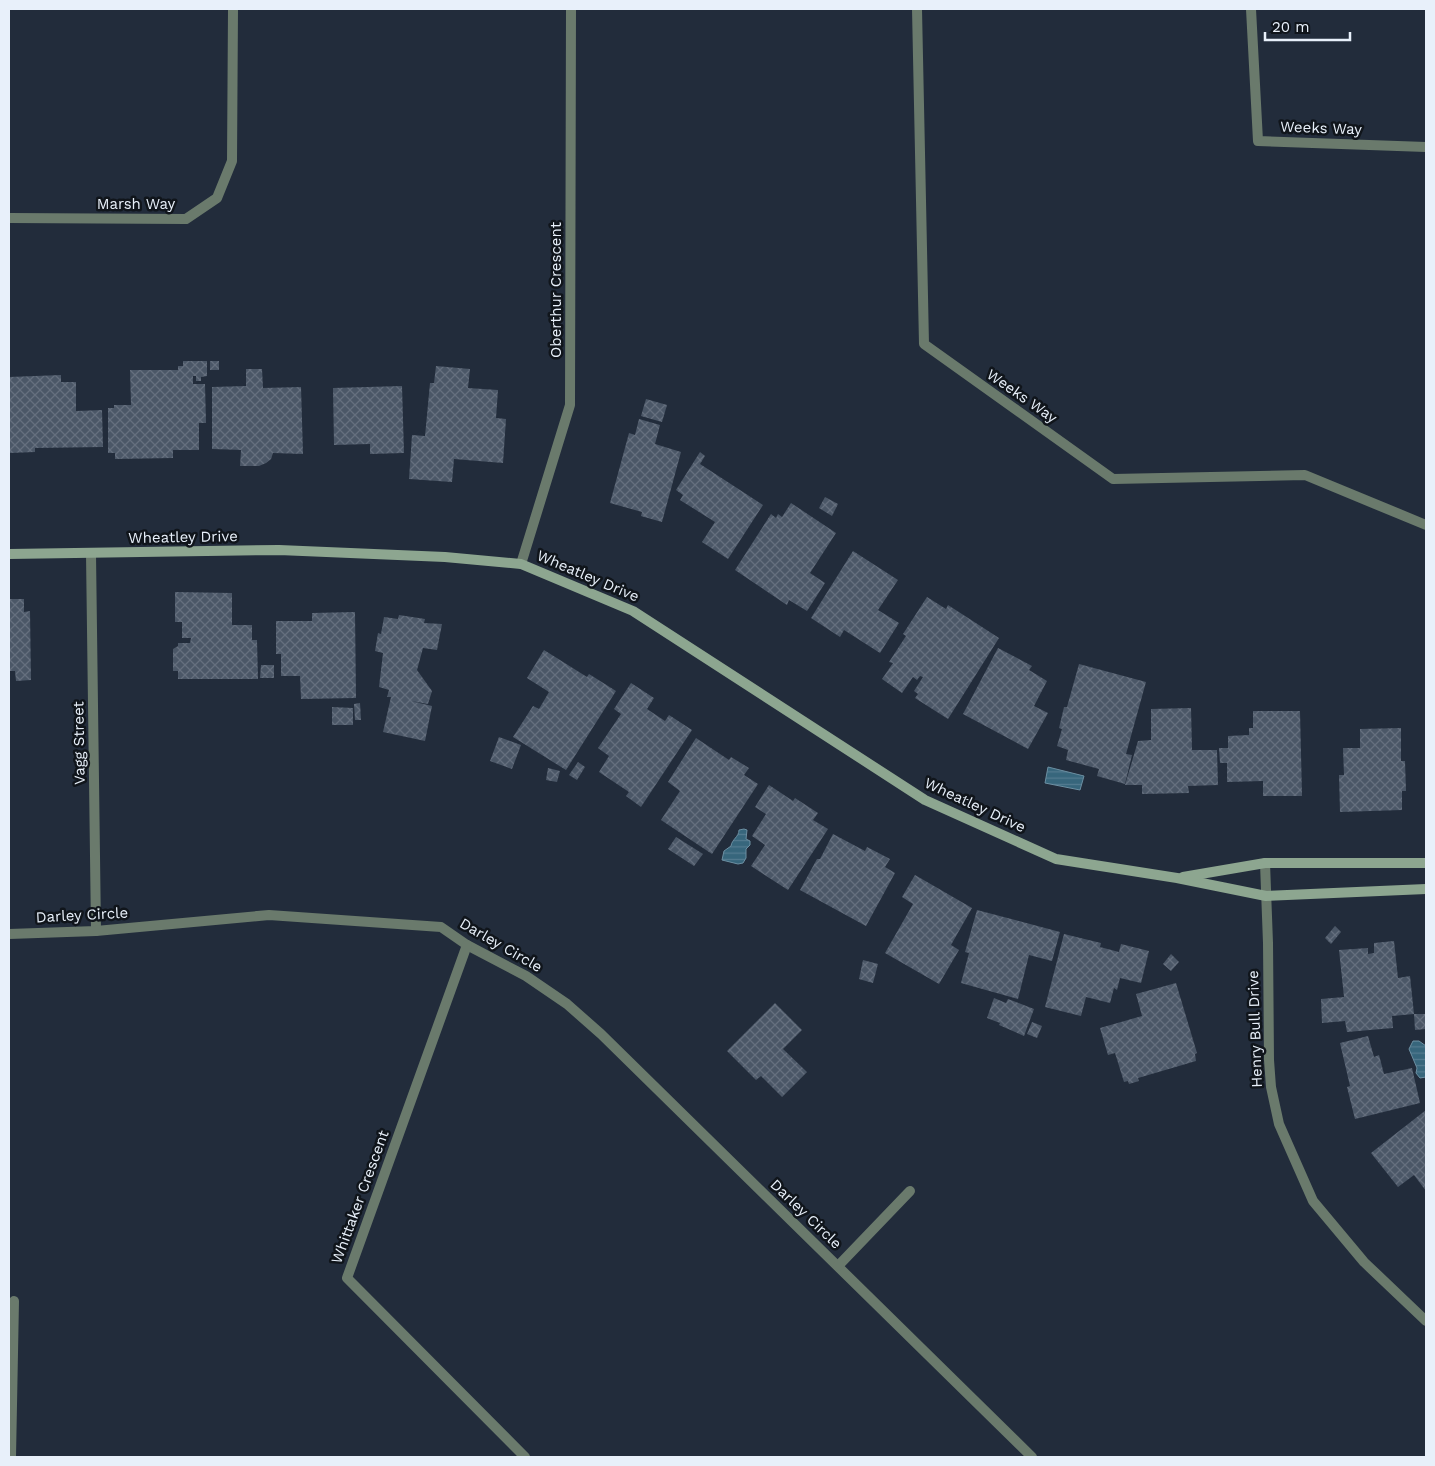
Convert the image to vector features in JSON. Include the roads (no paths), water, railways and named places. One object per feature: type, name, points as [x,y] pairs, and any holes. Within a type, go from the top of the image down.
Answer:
[{"type":"street","name":"Marsh Way","points":[[9,218],[186,219],[217,198],[232,161],[234,9]]},
{"type":"street","name":"Oberthur Crescent","points":[[521,564],[570,405],[571,9]]},
{"type":"street","name":"Weeks Way","points":[[917,9],[924,344],[1113,479],[1305,476],[1426,525]]},
{"type":"street","name":"Weeks Way","points":[[1251,9],[1258,141],[1426,147]]},
{"type":"street","name":"Wheatley Drive","points":[[9,554],[279,550],[444,557],[521,564],[634,610],[925,800],[1056,859],[1177,878],[1266,896],[1426,889]]},
{"type":"street","name":"Vagg Street","points":[[91,554],[96,931]]},
{"type":"street","name":"Wheatley Drive","points":[[1177,878],[1265,863],[1426,863]]},
{"type":"street","name":"Henry Bull Drive","points":[[1265,863],[1269,1060],[1271,1087],[1278,1124],[1313,1201],[1364,1262],[1426,1321]]},
{"type":"street","name":"Darley Circle","points":[[9,934],[96,931],[269,915],[441,927],[467,944],[526,976],[567,1004],[608,1041],[1032,1457]]},
{"type":"street","name":"Whittaker Crescent","points":[[467,944],[347,1278],[525,1457]]},
{"type":"street","name":"Darley Circle","points":[[838,1266],[910,1191]]},
{"type":"street","points":[[11,1457],[14,1301]]},
{"type":"water","points":[[1048,767],[1084,776],[1080,790],[1045,783]]},
{"type":"water","points":[[739,830],[747,830],[746,839],[750,841],[750,845],[746,849],[746,858],[743,863],[738,864],[722,860],[724,851],[731,846]]},
{"type":"water","points":[[1413,1041],[1419,1041],[1426,1046],[1426,1077],[1420,1078],[1416,1073],[1417,1068],[1409,1049]]}]
